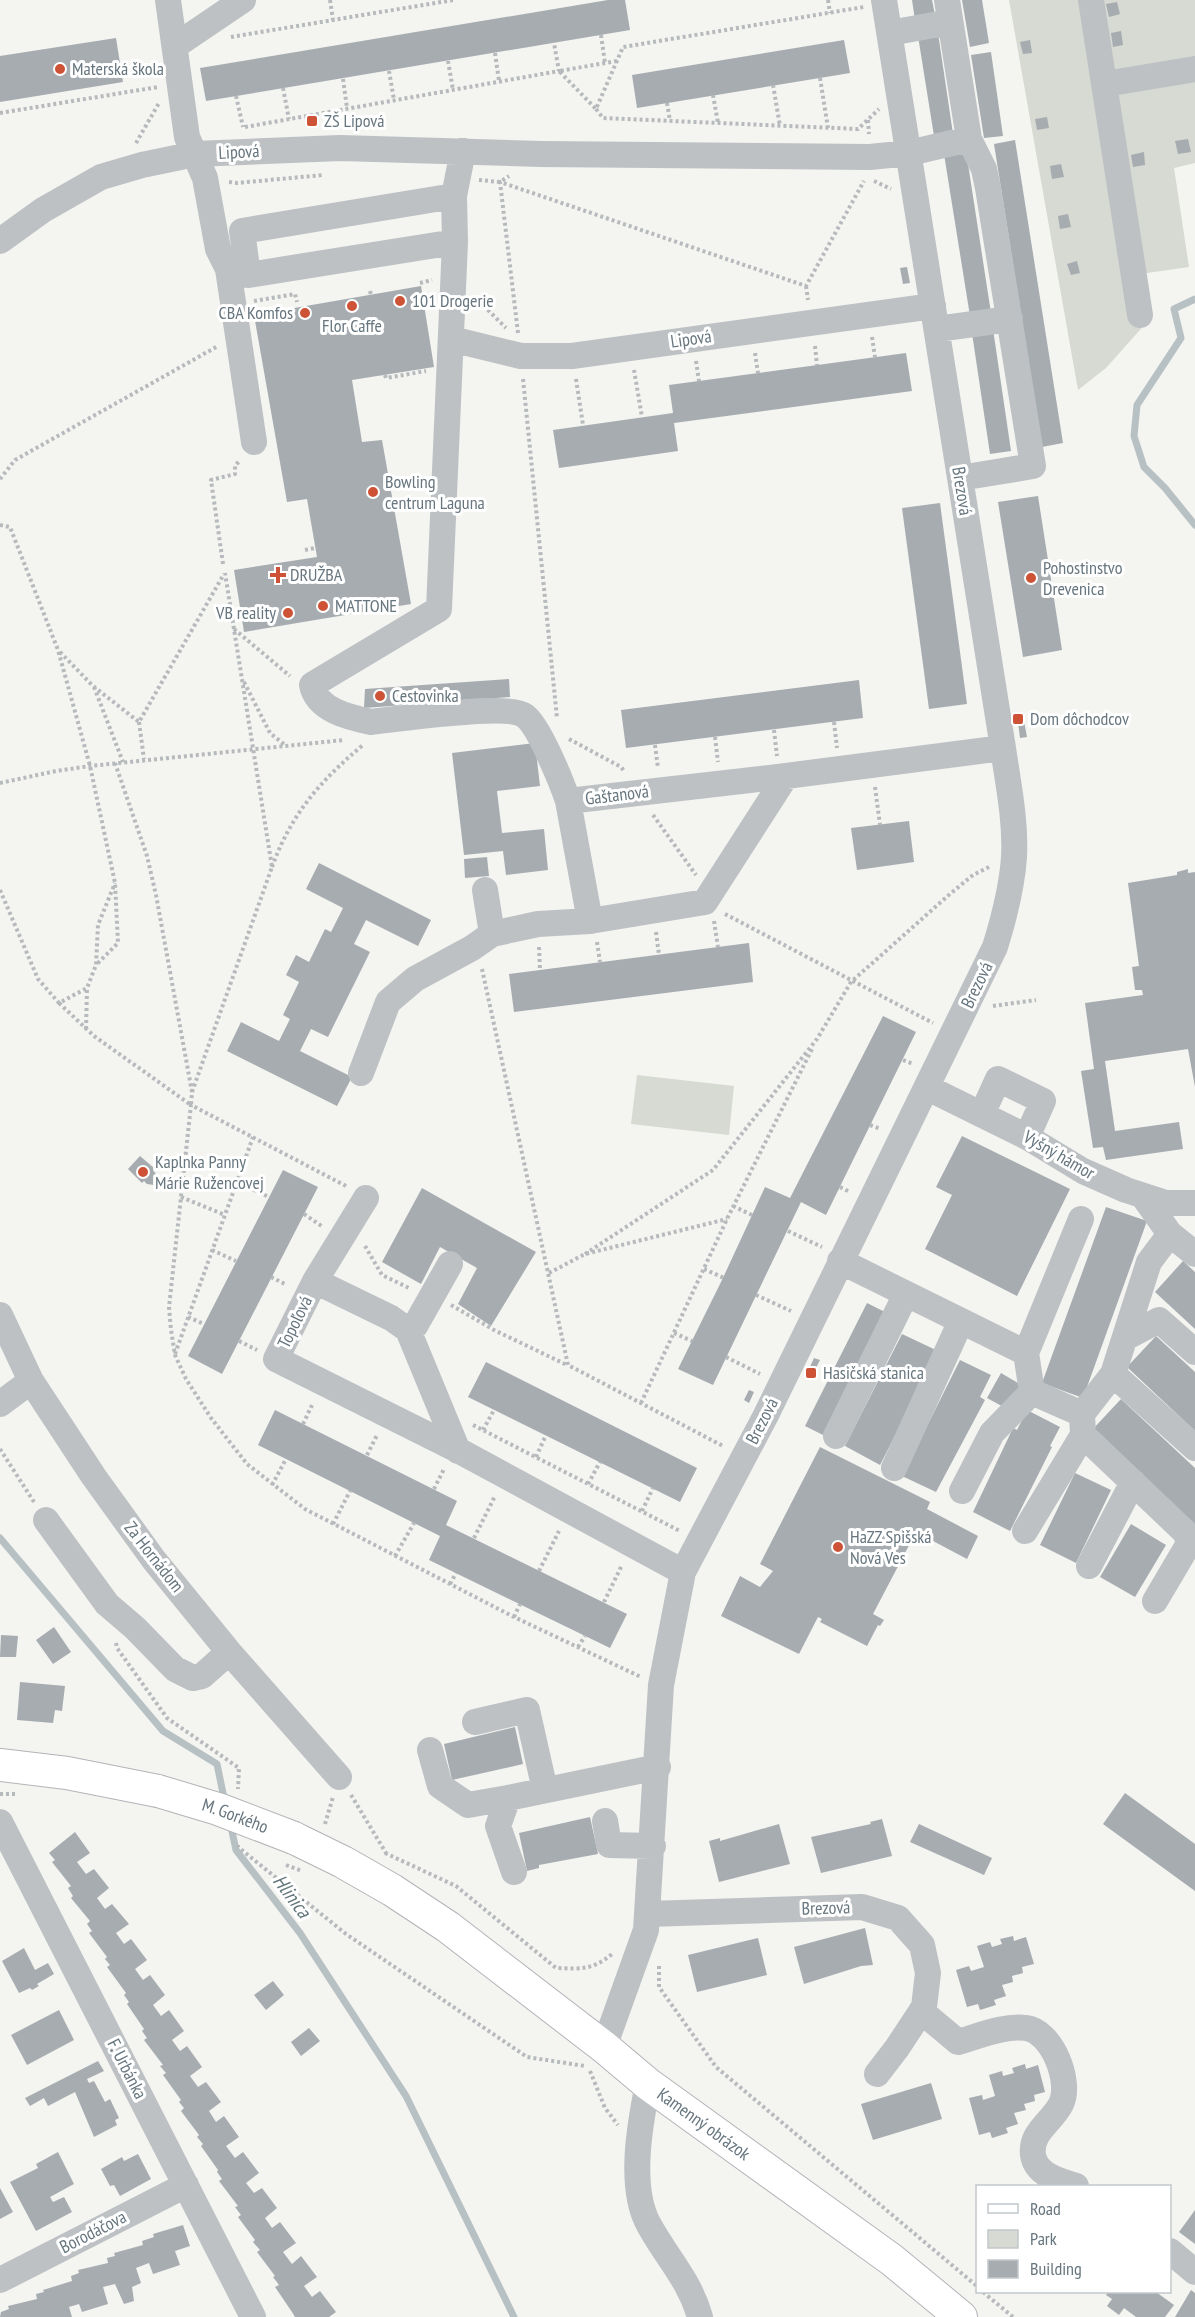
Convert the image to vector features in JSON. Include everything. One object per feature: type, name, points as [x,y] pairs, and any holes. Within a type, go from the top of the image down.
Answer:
[{"type":"main road","name":"M. Gorkého","points":[[0,1765],[67,1773],[158,1791],[218,1809],[294,1838],[343,1862],[392,1890],[448,1927]]},
{"type":"main road","name":"Kamenný obrázok","points":[[448,1927],[590,2053],[648,2084],[892,2260],[961,2317]]},
{"type":"street","name":"Lipová","points":[[168,0],[175,46],[174,84],[187,137],[195,154]]},
{"type":"street","points":[[175,46],[243,0]]},
{"type":"street","points":[[1091,0],[1140,315]]},
{"type":"street","name":"Brezová","points":[[590,2053],[647,1922],[658,1767],[661,1685],[683,1572],[771,1404],[835,1256],[928,1088],[995,947],[1005,916],[1014,855],[1003,748],[890,33],[878,3]]},
{"type":"street","points":[[890,33],[948,11],[969,139],[984,169],[1010,319],[1032,466],[960,478]]},
{"type":"street","points":[[1105,84],[1195,69]]},
{"type":"street","name":"Lipová","points":[[0,241],[43,210],[101,177],[142,165],[195,154],[340,148],[858,157],[909,153],[969,139]]},
{"type":"street","points":[[463,151],[453,196],[455,242],[439,609],[313,691],[335,710],[352,718],[371,722],[492,711],[513,711],[524,714],[537,732],[561,781],[568,801]]},
{"type":"street","points":[[195,154],[205,178],[218,249],[228,269],[254,442]]},
{"type":"street","points":[[453,196],[242,231],[248,275],[455,242]]},
{"type":"street","name":"Lipová","points":[[451,339],[521,356],[572,356],[630,347],[935,317],[1010,319]]},
{"type":"street","name":"Gaštanová","points":[[590,921],[568,801],[1003,748]]},
{"type":"street","points":[[361,1073],[388,1002],[415,979],[484,939],[538,924],[590,921],[705,902],[786,776]]},
{"type":"street","points":[[484,939],[485,890]]},
{"type":"street","points":[[981,1114],[998,1079],[1043,1101],[1028,1137]]},
{"type":"street","name":"Vyšný hámor","points":[[928,1088],[1028,1137],[1083,1171],[1126,1191],[1166,1203],[1195,1203]]},
{"type":"street","points":[[1025,1531],[1113,1374],[1149,1262],[1185,1241],[1143,1196]]},
{"type":"street","points":[[315,1281],[347,1207]]},
{"type":"street","points":[[1081,1219],[1026,1353],[1032,1392],[1083,1424],[1133,1482],[1187,1534],[1188,1545],[1155,1601]]},
{"type":"street","points":[[835,1256],[1026,1353]]},
{"type":"street","points":[[450,1264],[425,1293],[415,1326],[408,1330],[458,1450]]},
{"type":"street","name":"Topoľová","points":[[408,1330],[391,1318],[315,1281],[276,1359],[458,1450],[683,1572]]},
{"type":"street","points":[[1140,1288],[1160,1320],[1195,1352]]},
{"type":"street","points":[[836,1436],[906,1294]]},
{"type":"street","name":"Za Hornádom","points":[[0,1315],[31,1381],[93,1477],[154,1560],[336,1786]]},
{"type":"street","points":[[1125,1338],[1160,1320]]},
{"type":"street","points":[[894,1468],[961,1321]]},
{"type":"street","points":[[1113,1374],[1195,1448]]},
{"type":"street","points":[[0,1404],[31,1381]]},
{"type":"street","points":[[962,1491],[992,1433],[1032,1392]]},
{"type":"street","points":[[1089,1566],[1133,1482]]},
{"type":"street","points":[[46,1520],[107,1604],[135,1628],[175,1670],[193,1678],[202,1676],[229,1652]]},
{"type":"street","points":[[475,1722],[527,1710],[545,1790]]},
{"type":"street","points":[[430,1750],[440,1786],[468,1805],[658,1767]]},
{"type":"street","points":[[508,1798],[498,1826],[514,1872]]},
{"type":"street","points":[[605,1821],[609,1845],[653,1846]]},
{"type":"street","name":"F. Urbánka","points":[[0,1822],[253,2317]]},
{"type":"street","name":"Brezová","points":[[647,1922],[862,1907],[898,1918],[922,1945],[928,1973],[924,2007],[877,2074]]},
{"type":"street","points":[[921,2011],[958,2042],[1014,2028],[1028,2028],[1044,2038],[1060,2062],[1065,2082],[1062,2103],[1036,2136],[1033,2154],[1036,2164],[1050,2177],[1071,2185]]},
{"type":"street","points":[[648,2084],[641,2118],[640,2200],[647,2222],[682,2273],[696,2302],[700,2317]]},
{"type":"street","name":"Borodáčova","points":[[0,2280],[186,2185]]},
{"type":"street","points":[[1171,2252],[1195,2272]]},
{"type":"path","points":[[330,0],[333,20]]},
{"type":"path","points":[[229,38],[453,0]]},
{"type":"path","points":[[828,0],[830,13]]},
{"type":"path","points":[[596,110],[623,47],[878,3]]},
{"type":"path","points":[[601,35],[605,63]]},
{"type":"path","points":[[554,43],[559,71],[603,118],[858,129],[881,107]]},
{"type":"path","points":[[495,53],[499,81]]},
{"type":"path","points":[[448,61],[453,90]]},
{"type":"path","points":[[559,71],[617,61]]},
{"type":"path","points":[[389,71],[394,100]]},
{"type":"path","points":[[820,78],[828,128]]},
{"type":"path","points":[[343,79],[347,108]]},
{"type":"path","points":[[0,113],[174,84]]},
{"type":"path","points":[[135,147],[174,84]]},
{"type":"path","points":[[773,85],[780,126]]},
{"type":"path","points":[[283,88],[289,119]]},
{"type":"path","points":[[713,95],[718,123]]},
{"type":"path","points":[[236,96],[243,127]]},
{"type":"path","points":[[667,103],[670,121]]},
{"type":"path","points":[[237,183],[323,175]]},
{"type":"path","points":[[453,275],[519,341]]},
{"type":"path","points":[[234,305],[295,294],[297,302]]},
{"type":"path","points":[[0,479],[15,460],[239,335]]},
{"type":"path","points":[[630,347],[642,417]]},
{"type":"path","points":[[572,356],[583,425]]},
{"type":"path","points":[[385,375],[386,378],[399,376]]},
{"type":"path","points":[[223,564],[211,480],[235,474],[235,466],[254,442]]},
{"type":"path","points":[[0,525],[10,527],[58,650],[90,766],[115,883],[118,943],[96,965]]},
{"type":"path","points":[[305,550],[315,548]]},
{"type":"path","points":[[0,783],[56,771],[144,759],[139,722],[225,573],[272,867]]},
{"type":"path","points":[[234,628],[313,691]]},
{"type":"path","points":[[58,650],[93,686],[139,722]]},
{"type":"path","points":[[241,677],[270,733],[285,746]]},
{"type":"path","points":[[93,686],[123,762]]},
{"type":"path","points":[[192,1092],[282,838],[310,797],[342,763],[365,744]]},
{"type":"path","points":[[115,763],[152,876],[192,1092],[169,1307],[175,1355],[186,1379],[212,1418],[248,1464],[305,1509],[514,1617],[647,1680]]},
{"type":"path","points":[[872,765],[880,825]]},
{"type":"path","points":[[637,792],[719,910],[851,982],[940,1026]]},
{"type":"path","points":[[641,1403],[733,1206],[818,1039],[851,982],[973,875],[996,864]]},
{"type":"path","points":[[86,1029],[87,988],[96,965],[98,925],[115,883]]},
{"type":"path","points":[[0,890],[38,979],[58,1003],[86,1029],[191,1105],[347,1186],[347,1207],[367,1253],[382,1275],[425,1293],[732,1450]]},
{"type":"path","points":[[484,939],[568,1365]]},
{"type":"path","points":[[58,1003],[87,988]]},
{"type":"path","points":[[549,1273],[585,1254],[713,1170],[818,1039]]},
{"type":"path","points":[[175,1355],[253,1137]]},
{"type":"path","points":[[237,1182],[268,1197]]},
{"type":"path","points":[[181,1197],[225,1215]]},
{"type":"path","points":[[733,1206],[752,1215]]},
{"type":"path","points":[[319,1238],[324,1227],[347,1207]]},
{"type":"path","points":[[304,1214],[324,1227]]},
{"type":"path","points":[[585,1254],[727,1219]]},
{"type":"path","points":[[788,1231],[835,1256]]},
{"type":"path","points":[[212,1250],[236,1261]]},
{"type":"path","points":[[704,1269],[723,1278]]},
{"type":"path","points":[[756,1295],[799,1315]]},
{"type":"path","points":[[188,1317],[204,1324]]},
{"type":"path","points":[[674,1333],[692,1341]]},
{"type":"path","points":[[726,1357],[768,1378]]},
{"type":"path","points":[[443,1410],[681,1531],[688,1528]]},
{"type":"path","points":[[483,1430],[494,1410]]},
{"type":"path","points":[[536,1457],[546,1435]]},
{"type":"path","points":[[0,1449],[46,1520]]},
{"type":"path","points":[[272,1485],[286,1459]]},
{"type":"path","points":[[588,1484],[600,1462]]},
{"type":"path","points":[[474,1538],[505,1476]]},
{"type":"path","points":[[642,1511],[653,1488]]},
{"type":"path","points":[[333,1524],[350,1491]]},
{"type":"path","points":[[539,1571],[570,1511]]},
{"type":"path","points":[[395,1556],[414,1523]]},
{"type":"path","points":[[604,1602],[632,1544]]},
{"type":"path","points":[[450,1584],[456,1573]]},
{"type":"path","points":[[514,1617],[520,1605]]},
{"type":"path","points":[[578,1647],[585,1636]]},
{"type":"path","points":[[335,1830],[324,1825],[336,1786]]},
{"type":"path","points":[[336,1786],[387,1854]]},
{"type":"path","points":[[376,1849],[456,1886],[556,1968],[595,1967],[612,1955],[617,1947]]},
{"type":"path","points":[[302,1871],[311,1876]]},
{"type":"path","points":[[647,1922],[660,1936],[659,1987],[716,2067],[976,2285]]},
{"type":"path","points":[[590,2053],[589,2070],[604,2108],[639,2153]]},
{"type":"path","points":[[984,2293],[1013,2317]]},
{"type":"green space","points":[[1009,0],[1195,0],[1195,163],[1174,168],[1189,267],[1140,274],[1147,322],[1106,368],[1078,390]]},
{"type":"green space","points":[[637,1075],[734,1086],[729,1135],[631,1124]]},
{"type":"building","points":[[608,0],[625,0],[630,30],[206,101],[200,68]]},
{"type":"building","points":[[912,0],[932,0],[935,15],[915,20]]},
{"type":"building","points":[[962,0],[982,0],[989,43],[970,47]]},
{"type":"building","points":[[1117,2],[1120,14],[1109,17],[1106,4]]},
{"type":"building","points":[[1121,31],[1123,45],[1113,47],[1111,33]]},
{"type":"building","points":[[938,33],[953,134],[934,136],[918,36]]},
{"type":"building","name":"Materská škola","points":[[116,38],[123,82],[0,102],[0,56]]},
{"type":"building","points":[[844,40],[850,73],[637,108],[632,75]]},
{"type":"building","points":[[1030,40],[1032,53],[1023,54],[1020,42]]},
{"type":"building","points":[[991,52],[1003,136],[984,138],[971,55]]},
{"type":"building","points":[[1047,117],[1049,128],[1037,130],[1035,119]]},
{"type":"building","points":[[1188,139],[1191,152],[1178,154],[1175,141]]},
{"type":"building","points":[[1015,140],[1063,443],[1042,447],[994,144]]},
{"type":"building","points":[[966,151],[991,313],[970,316],[944,154]]},
{"type":"building","points":[[1144,152],[1145,165],[1133,167],[1131,155]]},
{"type":"building","points":[[1061,164],[1064,177],[1052,179],[1050,166]]},
{"type":"building","points":[[1068,214],[1071,227],[1060,229],[1058,216]]},
{"type":"building","points":[[1077,261],[1080,273],[1071,275],[1067,264]]},
{"type":"building","points":[[907,267],[910,283],[903,284],[900,268]]},
{"type":"building","points":[[421,286],[434,367],[352,380],[362,442],[382,440],[411,604],[244,632],[234,570],[317,557],[307,499],[287,502],[254,315]]},
{"type":"building","points":[[993,329],[1011,451],[990,454],[972,333]]},
{"type":"building","points":[[906,353],[912,391],[674,423],[678,451],[559,468],[553,430],[673,413],[669,385]]},
{"type":"building","points":[[1038,496],[1062,650],[1023,657],[998,502]]},
{"type":"building","points":[[940,503],[967,704],[929,709],[902,508]]},
{"type":"building","points":[[509,679],[510,697],[364,708],[365,689]]},
{"type":"building","points":[[859,680],[863,718],[626,748],[621,710]]},
{"type":"building","points":[[1024,721],[1027,737],[1020,738],[1018,722]]},
{"type":"building","points":[[535,743],[540,786],[497,791],[502,833],[544,829],[548,870],[506,875],[503,851],[464,855],[452,753]]},
{"type":"building","points":[[909,821],[914,862],[857,870],[851,828]]},
{"type":"building","points":[[487,857],[489,876],[465,878],[464,859]]},
{"type":"building","points":[[319,863],[431,920],[418,946],[366,920],[354,944],[370,952],[328,1037],[311,1029],[300,1051],[352,1077],[337,1106],[227,1051],[241,1022],[279,1041],[290,1019],[283,1015],[299,982],[286,975],[296,955],[309,962],[325,929],[331,932],[343,908],[306,889]]},
{"type":"building","points":[[1188,869],[1188,873],[1195,872],[1195,1087],[1188,1049],[1105,1061],[1115,1131],[1179,1122],[1183,1149],[1106,1160],[1103,1147],[1093,1148],[1081,1071],[1094,1069],[1085,1003],[1143,995],[1142,990],[1135,990],[1132,967],[1139,966],[1128,883],[1177,875],[1177,872]]},
{"type":"building","points":[[749,943],[753,982],[514,1012],[509,974]]},
{"type":"building","points":[[883,1016],[916,1032],[826,1215],[801,1202],[713,1385],[678,1369],[765,1187],[790,1198]]},
{"type":"building","points":[[962,1136],[1070,1189],[1017,1296],[925,1249],[952,1195],[936,1187]]},
{"type":"building","name":"Kaplnka Panny Márie Ružencovej","points":[[140,1156],[154,1168],[159,1178],[154,1185],[144,1181],[142,1183],[128,1169]]},
{"type":"building","points":[[283,1170],[318,1187],[222,1374],[188,1356]]},
{"type":"building","points":[[422,1188],[536,1252],[491,1326],[458,1304],[477,1268],[440,1247],[421,1284],[382,1262]]},
{"type":"building","points":[[1106,1207],[1147,1221],[1083,1398],[1042,1383]]},
{"type":"building","points":[[1183,1261],[1195,1272],[1195,1329],[1155,1292]]},
{"type":"building","points":[[867,1303],[885,1312],[823,1435],[805,1426]]},
{"type":"building","points":[[902,1334],[938,1351],[880,1465],[845,1446]]},
{"type":"building","points":[[1156,1336],[1195,1372],[1195,1431],[1127,1367]]},
{"type":"building","points":[[814,1358],[820,1360],[814,1372],[809,1369]]},
{"type":"building","points":[[960,1360],[991,1375],[980,1397],[985,1400],[936,1492],[902,1476]]},
{"type":"building","points":[[486,1362],[697,1468],[680,1502],[468,1397]]},
{"type":"building","points":[[1001,1373],[1023,1386],[1009,1410],[987,1398]]},
{"type":"building","points":[[749,1390],[754,1392],[749,1403],[744,1400]]},
{"type":"building","points":[[1121,1399],[1195,1468],[1195,1527],[1092,1430]]},
{"type":"building","points":[[275,1410],[457,1501],[446,1525],[627,1614],[610,1648],[429,1560],[440,1536],[258,1445]]},
{"type":"building","points":[[1027,1410],[1060,1427],[1010,1531],[973,1512],[1013,1428],[1017,1430]]},
{"type":"building","name":"HaZZ Spišská Nová Ves","points":[[820,1447],[930,1502],[927,1509],[978,1536],[967,1559],[916,1532],[873,1614],[884,1620],[880,1626],[878,1625],[867,1646],[820,1622],[822,1619],[818,1617],[799,1654],[721,1616],[740,1576],[760,1587],[773,1571],[760,1564]]},
{"type":"building","points":[[1075,1473],[1111,1490],[1076,1563],[1040,1545]]},
{"type":"building","points":[[1131,1524],[1166,1545],[1135,1597],[1100,1577]]},
{"type":"building","points":[[54,1627],[71,1652],[53,1664],[36,1640]]},
{"type":"building","points":[[1,1635],[18,1636],[16,1657],[0,1657]]},
{"type":"building","points":[[20,1682],[65,1686],[62,1711],[55,1710],[53,1723],[17,1720]]},
{"type":"building","points":[[515,1727],[523,1764],[452,1780],[444,1744]]},
{"type":"building","points":[[1125,1793],[1195,1844],[1195,1891],[1103,1824]]},
{"type":"building","points":[[590,1817],[598,1854],[539,1865],[539,1868],[527,1871],[519,1833]]},
{"type":"building","points":[[882,1819],[892,1856],[821,1873],[811,1837],[871,1824],[870,1822]]},
{"type":"building","points":[[779,1824],[790,1864],[719,1882],[709,1841],[720,1838],[720,1841]]},
{"type":"building","points":[[919,1824],[992,1858],[984,1875],[910,1842]]},
{"type":"building","points":[[75,1832],[90,1853],[77,1862],[86,1874],[94,1869],[109,1888],[97,1898],[105,1909],[112,1904],[129,1924],[116,1933],[124,1944],[131,1939],[147,1960],[135,1969],[143,1980],[150,1975],[165,1995],[153,2005],[161,2016],[169,2010],[184,2031],[172,2040],[180,2051],[187,2046],[202,2067],[190,2076],[198,2087],[206,2082],[221,2102],[209,2111],[216,2122],[224,2116],[239,2137],[226,2146],[235,2158],[243,2152],[259,2173],[246,2183],[254,2193],[262,2188],[277,2208],[265,2218],[272,2228],[280,2222],[296,2243],[283,2252],[292,2264],[301,2256],[317,2277],[304,2286],[312,2297],[320,2291],[336,2312],[329,2317],[295,2317],[275,2287],[279,2285],[257,2252],[260,2250],[253,2242],[255,2240],[238,2217],[241,2215],[235,2207],[238,2206],[219,2181],[222,2179],[201,2146],[203,2144],[197,2137],[199,2135],[181,2111],[184,2108],[179,2102],[181,2100],[163,2075],[166,2073],[160,2066],[163,2065],[144,2040],[147,2038],[142,2031],[144,2029],[127,2004],[129,2002],[124,1995],[126,1993],[107,1967],[110,1965],[105,1959],[107,1957],[89,1933],[92,1931],[87,1924],[90,1921],[71,1898],[73,1896],[68,1888],[71,1886],[52,1862],[55,1860],[49,1853]]},
{"type":"building","points":[[865,1928],[873,1965],[861,1966],[804,1984],[794,1947]]},
{"type":"building","points":[[1013,1936],[1014,1941],[1026,1937],[1034,1964],[1022,1967],[1023,1973],[1012,1976],[1013,1982],[1002,1985],[1006,1996],[994,2000],[996,2005],[980,2010],[978,2004],[967,2007],[956,1970],[969,1966],[971,1971],[984,1967],[977,1946],[990,1942],[992,1947],[1002,1944],[1000,1939]]},
{"type":"building","points":[[758,1938],[767,1975],[697,1992],[688,1955]]},
{"type":"building","points":[[24,1948],[35,1970],[48,1963],[54,1974],[37,1984],[39,1986],[32,1990],[30,1988],[19,1993],[2,1961]]},
{"type":"building","points":[[273,1981],[284,1995],[266,2010],[254,1995]]},
{"type":"building","points":[[59,2010],[74,2040],[27,2065],[11,2035]]},
{"type":"building","points":[[309,2028],[320,2041],[301,2056],[291,2042]]},
{"type":"building","points":[[98,2061],[104,2071],[87,2079],[89,2083],[94,2081],[105,2102],[110,2099],[119,2118],[115,2120],[117,2125],[94,2137],[75,2092],[48,2106],[44,2098],[30,2106],[25,2098]]},
{"type":"building","points":[[1025,2064],[1026,2069],[1038,2065],[1045,2092],[1034,2095],[1035,2101],[1024,2104],[1026,2110],[1014,2113],[1018,2124],[1006,2128],[1008,2133],[992,2138],[990,2132],[979,2135],[969,2098],[982,2095],[983,2100],[995,2096],[989,2075],[1002,2071],[1003,2076],[1014,2073],[1012,2068]]},
{"type":"building","points":[[931,2083],[942,2119],[873,2140],[861,2104]]},
{"type":"building","points":[[58,2152],[74,2184],[50,2197],[53,2202],[64,2197],[72,2212],[36,2231],[10,2182],[38,2168],[36,2164]]},
{"type":"building","points":[[138,2154],[151,2179],[120,2196],[114,2185],[110,2186],[101,2169],[122,2157],[124,2161]]},
{"type":"building","points":[[0,2188],[13,2212],[0,2219]]},
{"type":"building","points":[[1195,2210],[1195,2244],[1179,2232]]},
{"type":"building","points":[[183,2225],[190,2246],[175,2251],[180,2265],[153,2274],[149,2263],[136,2268],[141,2283],[132,2287],[134,2301],[124,2304],[115,2284],[103,2287],[108,2304],[82,2312],[79,2304],[69,2307],[72,2317],[0,2317],[1,2312],[9,2309],[8,2306],[37,2299],[36,2294],[44,2292],[43,2290],[72,2281],[71,2276],[79,2273],[78,2270],[108,2263],[107,2258],[115,2256],[114,2253],[143,2245],[142,2241],[154,2237],[153,2234]]},
{"type":"building","points":[[1191,2290],[1195,2293],[1195,2317],[1175,2317]]},
{"type":"building","points":[[1107,2293],[1157,2293],[1174,2305],[1165,2317],[1136,2317],[1124,2308],[1119,2315],[1107,2306],[1112,2299],[1106,2295]]},
{"type":"waterway","points":[[1195,299],[1174,309],[1181,338],[1137,405],[1134,436],[1144,467],[1165,488],[1195,525]]},
{"type":"waterway","name":"Hlinica","points":[[0,1538],[163,1731],[217,1764],[225,1803]]},
{"type":"waterway","name":"Hlinica","points":[[230,1822],[236,1850],[300,1933],[406,2096],[514,2317]]},
{"type":"place","name":"Materská škola","points":[[60,69]]},
{"type":"place","name":"ZŠ Lipová","points":[[312,121]]},
{"type":"place","name":"101 Drogerie","points":[[400,301]]},
{"type":"place","name":"Flor Caffe","points":[[352,306]]},
{"type":"place","name":"CBA Komfos","points":[[305,313]]},
{"type":"place","name":"Bowling centrum Laguna","points":[[373,492]]},
{"type":"place","name":"DRUŽBA","points":[[278,575]]},
{"type":"place","name":"Pohostinstvo Drevenica","points":[[1031,578]]},
{"type":"place","name":"MATTONE","points":[[323,606]]},
{"type":"place","name":"VB reality","points":[[288,613]]},
{"type":"place","name":"Cestovinka","points":[[380,696]]},
{"type":"place","name":"Dom dôchodcov","points":[[1018,719]]},
{"type":"place","name":"Kaplnka Panny Márie Ružencovej","points":[[143,1172]]},
{"type":"place","name":"Hasičská stanica","points":[[811,1373]]},
{"type":"place","name":"HaZZ Spišská Nová Ves","points":[[838,1547]]}]
